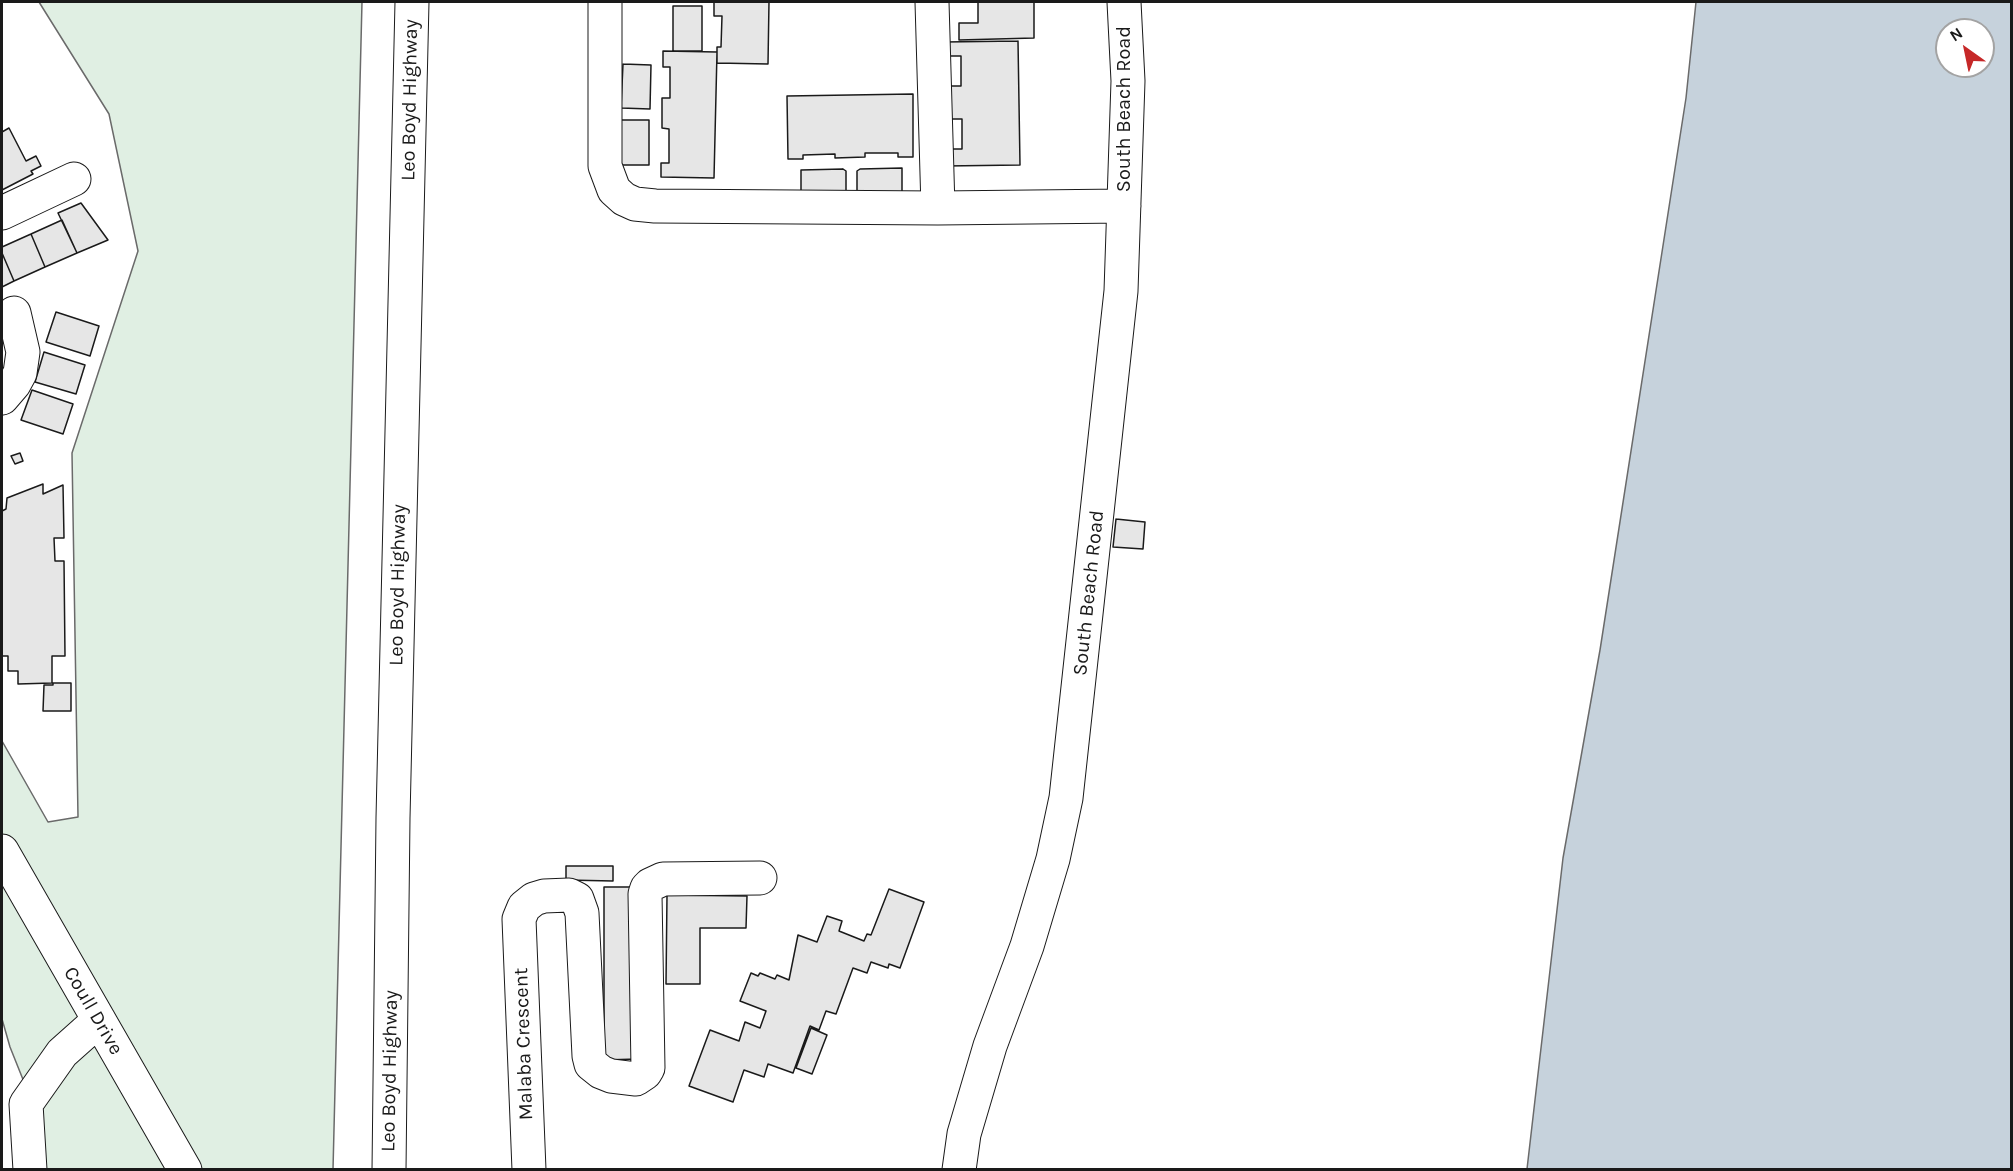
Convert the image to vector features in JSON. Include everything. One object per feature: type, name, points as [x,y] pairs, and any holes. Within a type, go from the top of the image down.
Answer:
[{"type":"street","name":"Leo Boyd Highway","points":[[389,1170],[393,818],[412,2]]},
{"type":"street","points":[[605,2],[605,166],[614,190],[624,199],[635,204],[938,208],[1124,206]]},
{"type":"street","points":[[932,2],[938,208]]},
{"type":"street","name":"South Beach Road","points":[[959,1170],[964,1134],[990,1046],[1027,946],[1053,859],[1066,798],[1121,291],[1128,81],[1124,2]]},
{"type":"street","points":[[2,213],[74,179]]},
{"type":"street","points":[[2,398],[20,373],[23,352],[14,313]]},
{"type":"street","name":"Coull Drive","points":[[2,851],[186,1170]]},
{"type":"street","name":"Malaba Crescent","points":[[529,1170],[519,919],[524,907],[534,899],[569,895],[577,899],[582,913],[591,1064],[611,1076],[636,1079],[648,1068],[645,894],[647,888],[663,879],[760,878]]},
{"type":"street","points":[[30,1170],[14,1111],[62,1053],[99,1020]]},
{"type":"green space","points":[[39,2],[362,2],[333,1169],[42,1169],[42,1127],[10,1047],[2,1019],[2,741],[48,822],[78,817],[72,453],[138,251],[109,114]]},
{"type":"shaded area","points":[[1696,2],[2011,2],[2011,1169],[1527,1169],[1563,858],[1600,650],[1686,98]]},
{"type":"building","points":[[714,2],[769,2],[768,64],[717,63],[717,47],[721,47],[722,16],[714,16]]},
{"type":"building","points":[[978,2],[1034,2],[1034,38],[959,40],[959,23],[978,23]]},
{"type":"building","points":[[673,6],[702,6],[702,51],[673,51]]},
{"type":"building","points":[[1018,41],[1020,165],[945,166],[945,149],[962,149],[962,119],[944,119],[944,86],[961,86],[961,56],[944,56],[944,42]]},
{"type":"building","points":[[663,51],[717,52],[714,178],[661,177],[661,163],[669,163],[669,129],[662,128],[662,98],[670,98],[670,67],[663,67]]},
{"type":"building","points":[[623,64],[651,65],[650,109],[621,108]]},
{"type":"building","points":[[913,94],[913,157],[898,157],[898,153],[865,153],[865,157],[835,158],[835,154],[803,155],[803,159],[788,159],[787,96]]},
{"type":"building","points":[[621,120],[649,120],[649,165],[621,165]]},
{"type":"building","points":[[9,128],[26,161],[36,156],[41,166],[31,171],[33,174],[2,190],[2,132]]},
{"type":"building","points":[[902,168],[902,197],[857,198],[857,171],[860,169]]},
{"type":"building","points":[[843,169],[846,171],[846,198],[801,199],[801,170]]},
{"type":"building","points":[[81,203],[108,240],[77,253],[58,213]]},
{"type":"building","points":[[62,220],[77,253],[45,267],[31,234]]},
{"type":"building","points":[[31,234],[45,267],[14,281],[2,253],[2,247]]},
{"type":"building","points":[[2,253],[14,281],[2,287]]},
{"type":"building","points":[[56,312],[99,326],[90,356],[46,342]]},
{"type":"building","points":[[44,352],[85,365],[76,394],[35,382]]},
{"type":"building","points":[[32,390],[73,404],[63,434],[21,420]]},
{"type":"building","points":[[20,453],[23,461],[15,464],[11,456]]},
{"type":"building","points":[[43,484],[43,494],[63,485],[64,538],[54,538],[55,561],[64,561],[65,656],[52,656],[52,683],[18,684],[18,671],[8,671],[8,656],[2,656],[2,511],[6,509],[7,498]]},
{"type":"building","points":[[1116,519],[1145,522],[1143,549],[1113,547]]},
{"type":"building","points":[[53,683],[71,683],[71,711],[43,711],[44,685],[53,685]]},
{"type":"building","points":[[566,866],[613,866],[613,881],[566,880]]},
{"type":"building","points":[[604,887],[638,887],[638,1059],[604,1060]]},
{"type":"building","points":[[889,889],[924,902],[900,968],[889,964],[888,968],[871,962],[867,973],[853,968],[836,1014],[826,1011],[819,1030],[810,1026],[793,1073],[768,1064],[764,1077],[744,1070],[733,1102],[689,1086],[710,1030],[739,1041],[745,1022],[760,1028],[766,1011],[740,1001],[751,973],[758,976],[760,973],[775,979],[777,975],[789,980],[798,935],[817,942],[827,916],[842,921],[839,931],[864,941],[867,934],[871,935]]},
{"type":"building","points":[[667,895],[747,896],[746,928],[700,928],[700,984],[666,984]]},
{"type":"building","points":[[811,1028],[827,1035],[812,1074],[796,1068]]}]
